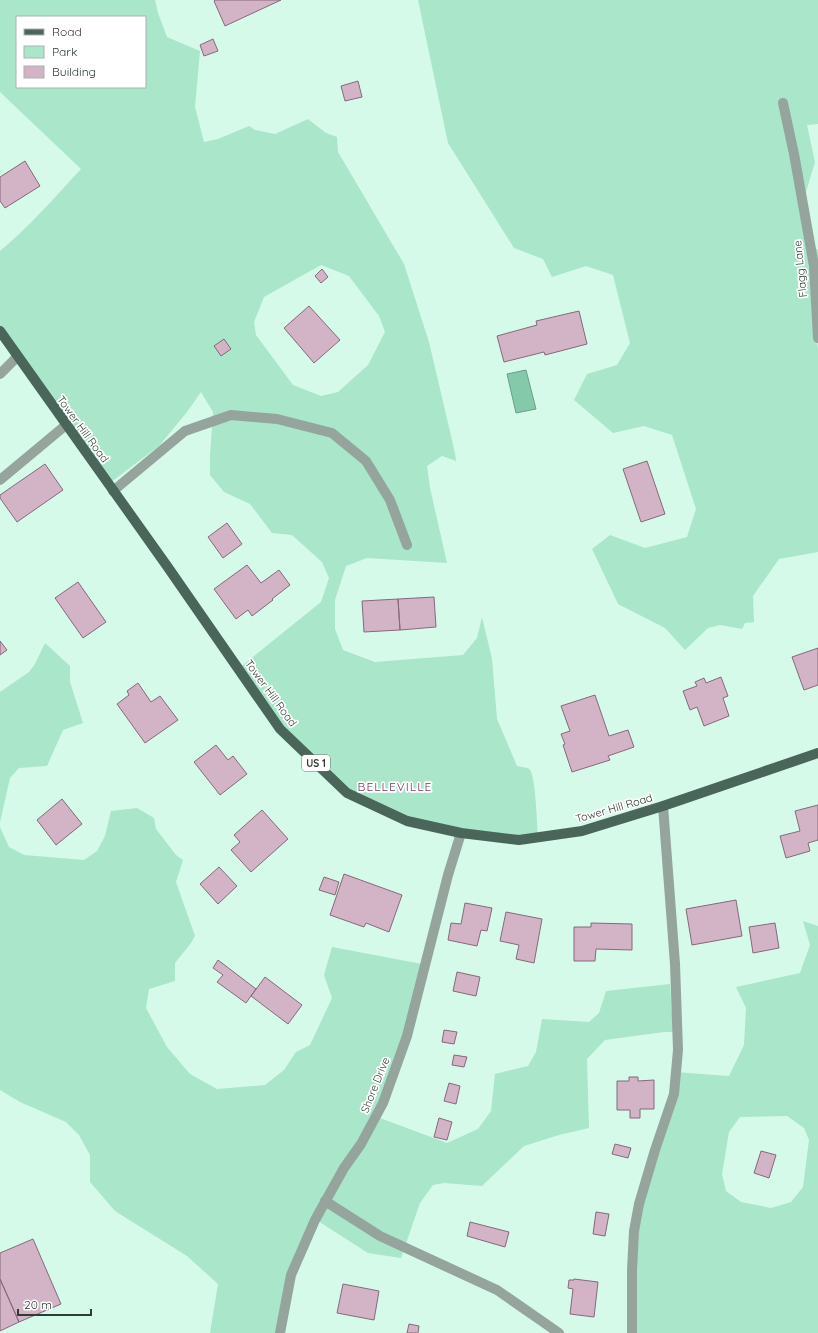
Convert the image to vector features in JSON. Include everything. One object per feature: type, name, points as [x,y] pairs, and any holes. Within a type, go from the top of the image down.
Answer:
[{"type":"main road","name":"Tower Hill Road","points":[[0,331],[280,729],[347,793],[407,821],[461,832],[519,840],[582,831],[663,806],[818,753]]},
{"type":"street","name":"Flagg Lane","points":[[783,103],[794,154],[814,266],[818,338]]},
{"type":"street","points":[[0,374],[17,357]]},
{"type":"street","points":[[113,491],[185,431],[231,415],[277,419],[332,433],[366,461],[390,500],[407,545]]},
{"type":"street","points":[[0,480],[66,425]]},
{"type":"street","points":[[632,1333],[632,1270],[636,1217],[655,1150],[674,1094],[678,1050],[675,964],[663,806]]},
{"type":"street","name":"Shore Drive","points":[[280,1333],[291,1275],[314,1220],[344,1168],[361,1144],[383,1102],[407,1036],[448,875],[461,832]]},
{"type":"street","points":[[325,1201],[380,1236],[497,1290],[559,1333]]},
{"type":"green space","points":[[0,0],[155,0],[167,37],[200,51],[195,107],[204,142],[218,139],[249,126],[255,130],[275,134],[308,119],[326,133],[337,137],[338,152],[404,264],[429,342],[456,461],[442,456],[427,466],[430,488],[447,563],[367,558],[346,566],[335,600],[335,629],[343,650],[375,662],[463,655],[477,638],[482,617],[492,659],[497,719],[517,766],[528,768],[531,773],[535,790],[538,838],[399,821],[345,794],[286,739],[238,669],[321,602],[329,578],[322,562],[292,535],[272,533],[250,504],[224,492],[210,475],[213,412],[201,392],[187,412],[159,446],[107,485],[0,335],[0,251],[32,222],[81,169],[0,92]],"holes":[[[321,265],[349,276],[379,316],[385,332],[368,365],[338,392],[321,396],[293,385],[256,335],[254,322],[264,297]]]},
{"type":"green space","points":[[418,0],[818,0],[818,124],[807,125],[815,162],[803,202],[815,250],[818,249],[818,297],[812,300],[818,350],[818,552],[779,559],[753,596],[754,622],[745,623],[742,629],[720,625],[708,628],[685,650],[665,628],[618,604],[592,549],[610,535],[645,548],[687,537],[696,509],[672,435],[644,426],[613,433],[574,400],[587,374],[617,365],[630,343],[613,275],[586,266],[552,277],[543,259],[514,248],[448,143]]},
{"type":"green space","points":[[45,643],[70,666],[70,682],[83,723],[63,730],[47,766],[19,768],[10,778],[0,822],[0,692],[29,672],[35,664]]},
{"type":"green space","points":[[137,808],[154,818],[156,829],[176,855],[183,860],[176,882],[195,936],[175,963],[175,981],[149,989],[146,1008],[167,1047],[190,1074],[217,1089],[265,1085],[284,1070],[296,1052],[310,1045],[332,998],[324,975],[332,947],[422,964],[380,1118],[447,1143],[478,1129],[491,1111],[495,1074],[528,1066],[536,1052],[542,1019],[589,1022],[599,1013],[606,991],[670,984],[673,1032],[605,1040],[587,1059],[589,1128],[559,1135],[524,1146],[482,1186],[444,1183],[433,1185],[420,1203],[401,1258],[368,1253],[318,1221],[312,1223],[278,1333],[210,1333],[218,1284],[187,1256],[115,1211],[90,1182],[90,1155],[79,1135],[66,1122],[20,1102],[0,1090],[0,827],[9,847],[24,855],[84,860],[97,851],[105,836],[111,811]]},
{"type":"green space","points":[[803,921],[818,926],[818,1333],[631,1333],[637,1201],[668,1111],[675,1072],[729,1076],[744,1045],[746,1008],[736,987],[800,973],[810,945]],"holes":[[[787,1116],[804,1128],[809,1140],[803,1187],[791,1202],[771,1208],[741,1202],[726,1191],[722,1174],[729,1132],[740,1117]]]},
{"type":"shaded area","points":[[526,370],[536,409],[516,413],[507,374]]},
{"type":"building","points":[[281,0],[225,26],[214,1]]},
{"type":"building","points":[[213,39],[218,51],[204,56],[200,45]]},
{"type":"building","points":[[358,81],[362,97],[345,101],[341,86]]},
{"type":"building","points":[[25,161],[40,186],[5,208],[0,201],[0,177]]},
{"type":"building","points":[[322,269],[328,277],[321,283],[315,276]]},
{"type":"building","points":[[309,306],[340,340],[314,363],[284,328]]},
{"type":"building","points":[[579,311],[587,344],[545,355],[544,352],[504,362],[497,336],[537,325],[536,321]]},
{"type":"building","points":[[224,339],[231,349],[221,356],[214,346]]},
{"type":"building","points":[[647,461],[665,514],[641,522],[623,469]]},
{"type":"building","points":[[45,464],[63,490],[17,522],[0,498],[0,495]]},
{"type":"building","points":[[227,523],[242,544],[223,558],[208,537]]},
{"type":"building","points":[[247,565],[261,583],[279,570],[290,585],[252,616],[248,610],[236,619],[214,589]]},
{"type":"building","points":[[78,582],[106,622],[83,638],[55,598]]},
{"type":"building","points":[[434,597],[436,627],[400,630],[398,599]]},
{"type":"building","points":[[398,599],[400,630],[364,632],[362,601]]},
{"type":"building","points":[[0,641],[7,650],[0,655]]},
{"type":"building","points":[[818,648],[818,685],[804,690],[792,657]]},
{"type":"building","points":[[721,677],[728,696],[723,698],[729,716],[704,726],[697,707],[690,710],[683,691],[697,686],[695,682],[704,678],[706,683]]},
{"type":"building","points":[[138,683],[151,702],[160,696],[178,720],[145,743],[117,704],[129,695],[127,691]]},
{"type":"building","points":[[595,695],[609,736],[628,730],[634,747],[608,756],[610,760],[572,772],[561,734],[570,731],[561,706]]},
{"type":"building","points":[[216,745],[228,760],[233,756],[247,774],[220,795],[194,762]]},
{"type":"building","points":[[62,799],[82,824],[56,845],[37,820]]},
{"type":"building","points":[[818,805],[818,840],[808,843],[810,851],[786,858],[780,836],[800,831],[795,811]]},
{"type":"building","points":[[262,810],[288,839],[251,872],[231,850],[240,842],[234,835]]},
{"type":"building","points":[[219,867],[237,886],[218,904],[200,884]]},
{"type":"building","points":[[344,874],[402,895],[389,932],[366,923],[364,927],[330,915]]},
{"type":"building","points":[[324,877],[339,882],[335,895],[319,890]]},
{"type":"building","points":[[736,900],[742,936],[692,945],[686,909]]},
{"type":"building","points":[[465,903],[492,908],[487,931],[481,930],[477,946],[448,940],[451,923],[461,924]]},
{"type":"building","points":[[506,912],[542,919],[534,963],[516,959],[519,945],[500,941]]},
{"type":"building","points":[[591,923],[632,924],[632,950],[596,949],[595,961],[574,961],[574,927],[591,927]]},
{"type":"building","points":[[775,923],[779,948],[753,953],[749,927]]},
{"type":"building","points":[[218,960],[256,989],[246,1003],[217,982],[223,975],[213,968]]},
{"type":"building","points":[[457,972],[480,977],[476,996],[453,991]]},
{"type":"building","points":[[265,977],[302,1005],[288,1024],[251,996]]},
{"type":"building","points":[[444,1030],[457,1032],[454,1044],[442,1042]]},
{"type":"building","points":[[454,1055],[467,1057],[464,1067],[452,1065]]},
{"type":"building","points":[[629,1077],[638,1077],[638,1081],[654,1080],[654,1109],[640,1109],[640,1118],[630,1118],[630,1110],[617,1110],[617,1081],[629,1081]]},
{"type":"building","points":[[449,1083],[460,1086],[456,1104],[444,1101]]},
{"type":"building","points":[[439,1118],[452,1122],[447,1140],[434,1137]]},
{"type":"building","points":[[615,1144],[631,1148],[628,1158],[612,1154]]},
{"type":"building","points":[[761,1151],[776,1155],[769,1178],[754,1173]]},
{"type":"building","points":[[596,1212],[609,1214],[605,1236],[593,1234]]},
{"type":"building","points":[[470,1222],[509,1232],[505,1247],[467,1236]]},
{"type":"building","points":[[33,1239],[61,1304],[19,1322],[0,1279],[0,1253]]},
{"type":"building","points":[[0,1279],[19,1322],[0,1331]]},
{"type":"building","points":[[574,1279],[598,1282],[594,1317],[570,1314],[573,1289],[568,1288],[569,1280]]},
{"type":"building","points":[[343,1284],[379,1291],[374,1320],[337,1313]]},
{"type":"building","points":[[409,1324],[419,1326],[418,1333],[407,1333]]},
{"type":"district","name":"BELLEVILLE","points":[[395,786]]}]
